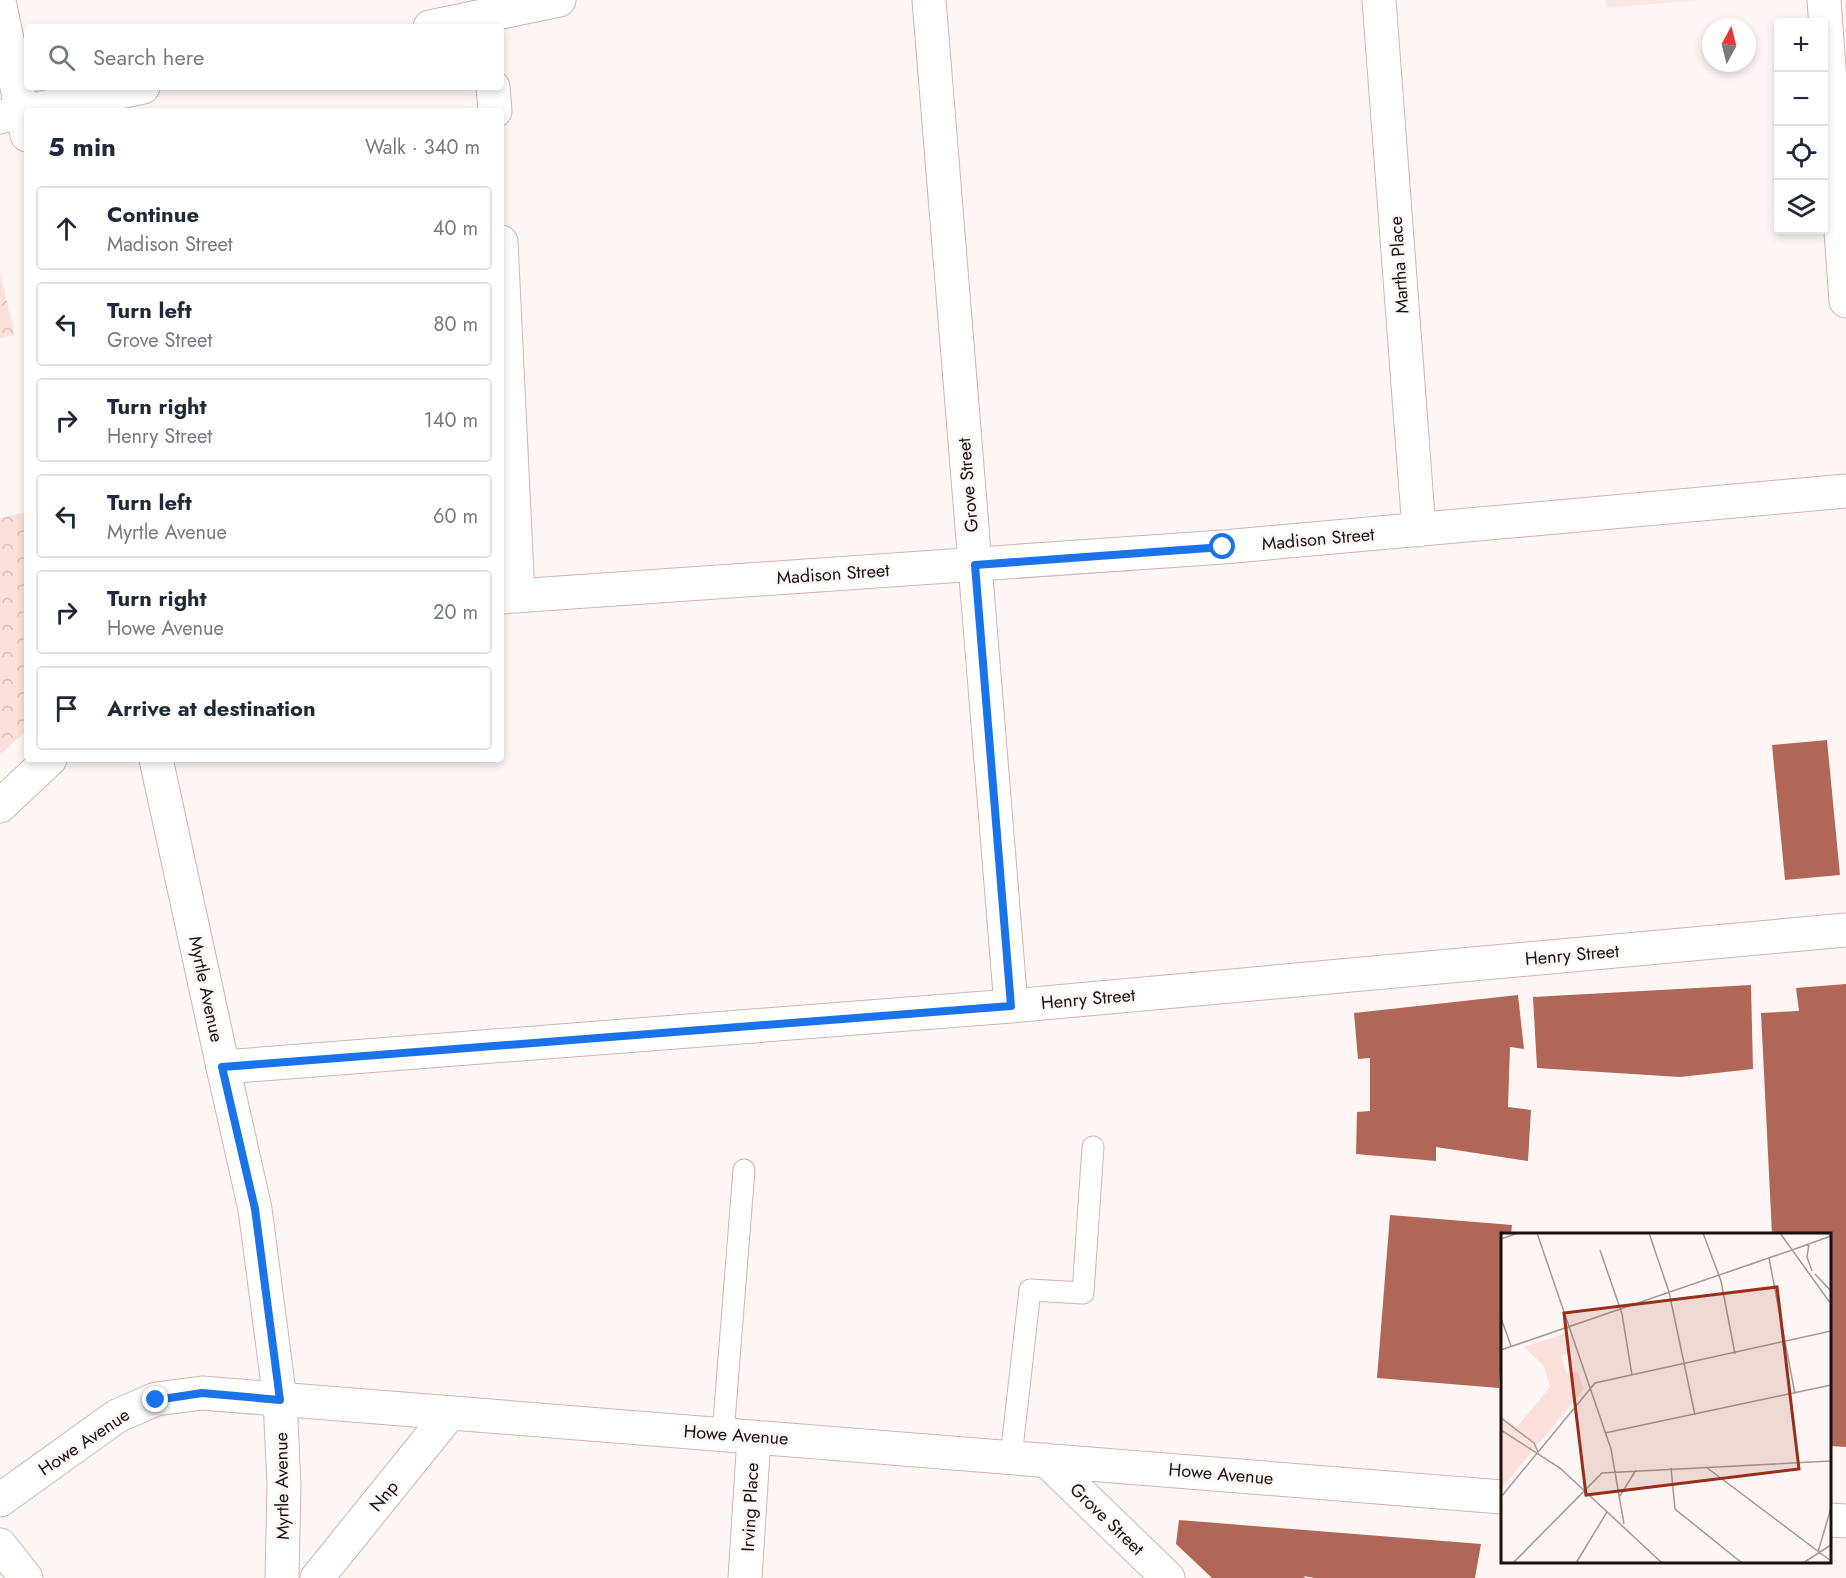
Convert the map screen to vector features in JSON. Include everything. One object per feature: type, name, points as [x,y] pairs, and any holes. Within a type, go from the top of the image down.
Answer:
[{"type":"street","points":[[442,24],[559,0]]},
{"type":"street","name":"Grove Street","points":[[929,0],[1011,1006]]},
{"type":"street","name":"Martha Place","points":[[1379,0],[1419,530]]},
{"type":"street","points":[[1824,0],[1846,301]]},
{"type":"street","points":[[0,6],[21,117]]},
{"type":"street","points":[[58,108],[131,90]]},
{"type":"street","points":[[494,90],[495,108]]},
{"type":"street","points":[[504,360],[510,596]]},
{"type":"street","name":"Madison Street","points":[[510,596],[1223,547],[1846,491]]},
{"type":"street","points":[[0,806],[47,762]]},
{"type":"street","name":"Myrtle Avenue","points":[[157,762],[255,1209],[280,1400],[284,1485],[282,1578]]},
{"type":"street","name":"Henry Street","points":[[222,1067],[1011,1006],[1846,930]]},
{"type":"street","name":"Howe Avenue","points":[[0,1500],[117,1416],[156,1400],[202,1393],[1501,1497]]},
{"type":"street","name":"Nnp","points":[[317,1578],[450,1413]]},
{"type":"street","name":"Irving Place","points":[[738,1435],[745,1578]]},
{"type":"street","name":"Grove Street","points":[[1046,1460],[1168,1578]]},
{"type":"street","points":[[1831,1520],[1846,1521]]},
{"type":"street","points":[[0,1545],[26,1578]]},
{"type":"lane","points":[[1011,1457],[1030,1290],[1083,1293],[1093,1147]]},
{"type":"lane","points":[[738,1435],[744,1170]]},
{"type":"shaded area","points":[[1606,0],[1699,0],[1607,8]]},
{"type":"green space","points":[[0,273],[15,335],[0,338]]},
{"type":"green space","points":[[24,513],[24,733],[0,755],[0,518]]},
{"type":"building","points":[[1827,740],[1840,875],[1785,880],[1772,745]]},
{"type":"building","points":[[1846,984],[1846,1447],[1831,1446],[1831,1233],[1772,1233],[1761,1013],[1799,1011],[1796,988]]},
{"type":"building","points":[[1751,985],[1753,1069],[1680,1077],[1537,1068],[1533,997]]},
{"type":"building","points":[[1518,995],[1524,1049],[1510,1047],[1508,1107],[1531,1110],[1528,1161],[1436,1147],[1436,1161],[1356,1154],[1357,1112],[1370,1111],[1370,1058],[1358,1059],[1354,1013]]},
{"type":"building","points":[[1390,1215],[1512,1225],[1511,1233],[1501,1233],[1499,1388],[1377,1378]]},
{"type":"building","points":[[1179,1520],[1481,1544],[1475,1578],[1315,1578],[1303,1576],[1306,1578],[1212,1578],[1176,1544]]},
{"type":"route","points":[[156,1400],[202,1393],[280,1400],[255,1209],[222,1067],[1011,1006],[975,565],[1223,547]]}]
